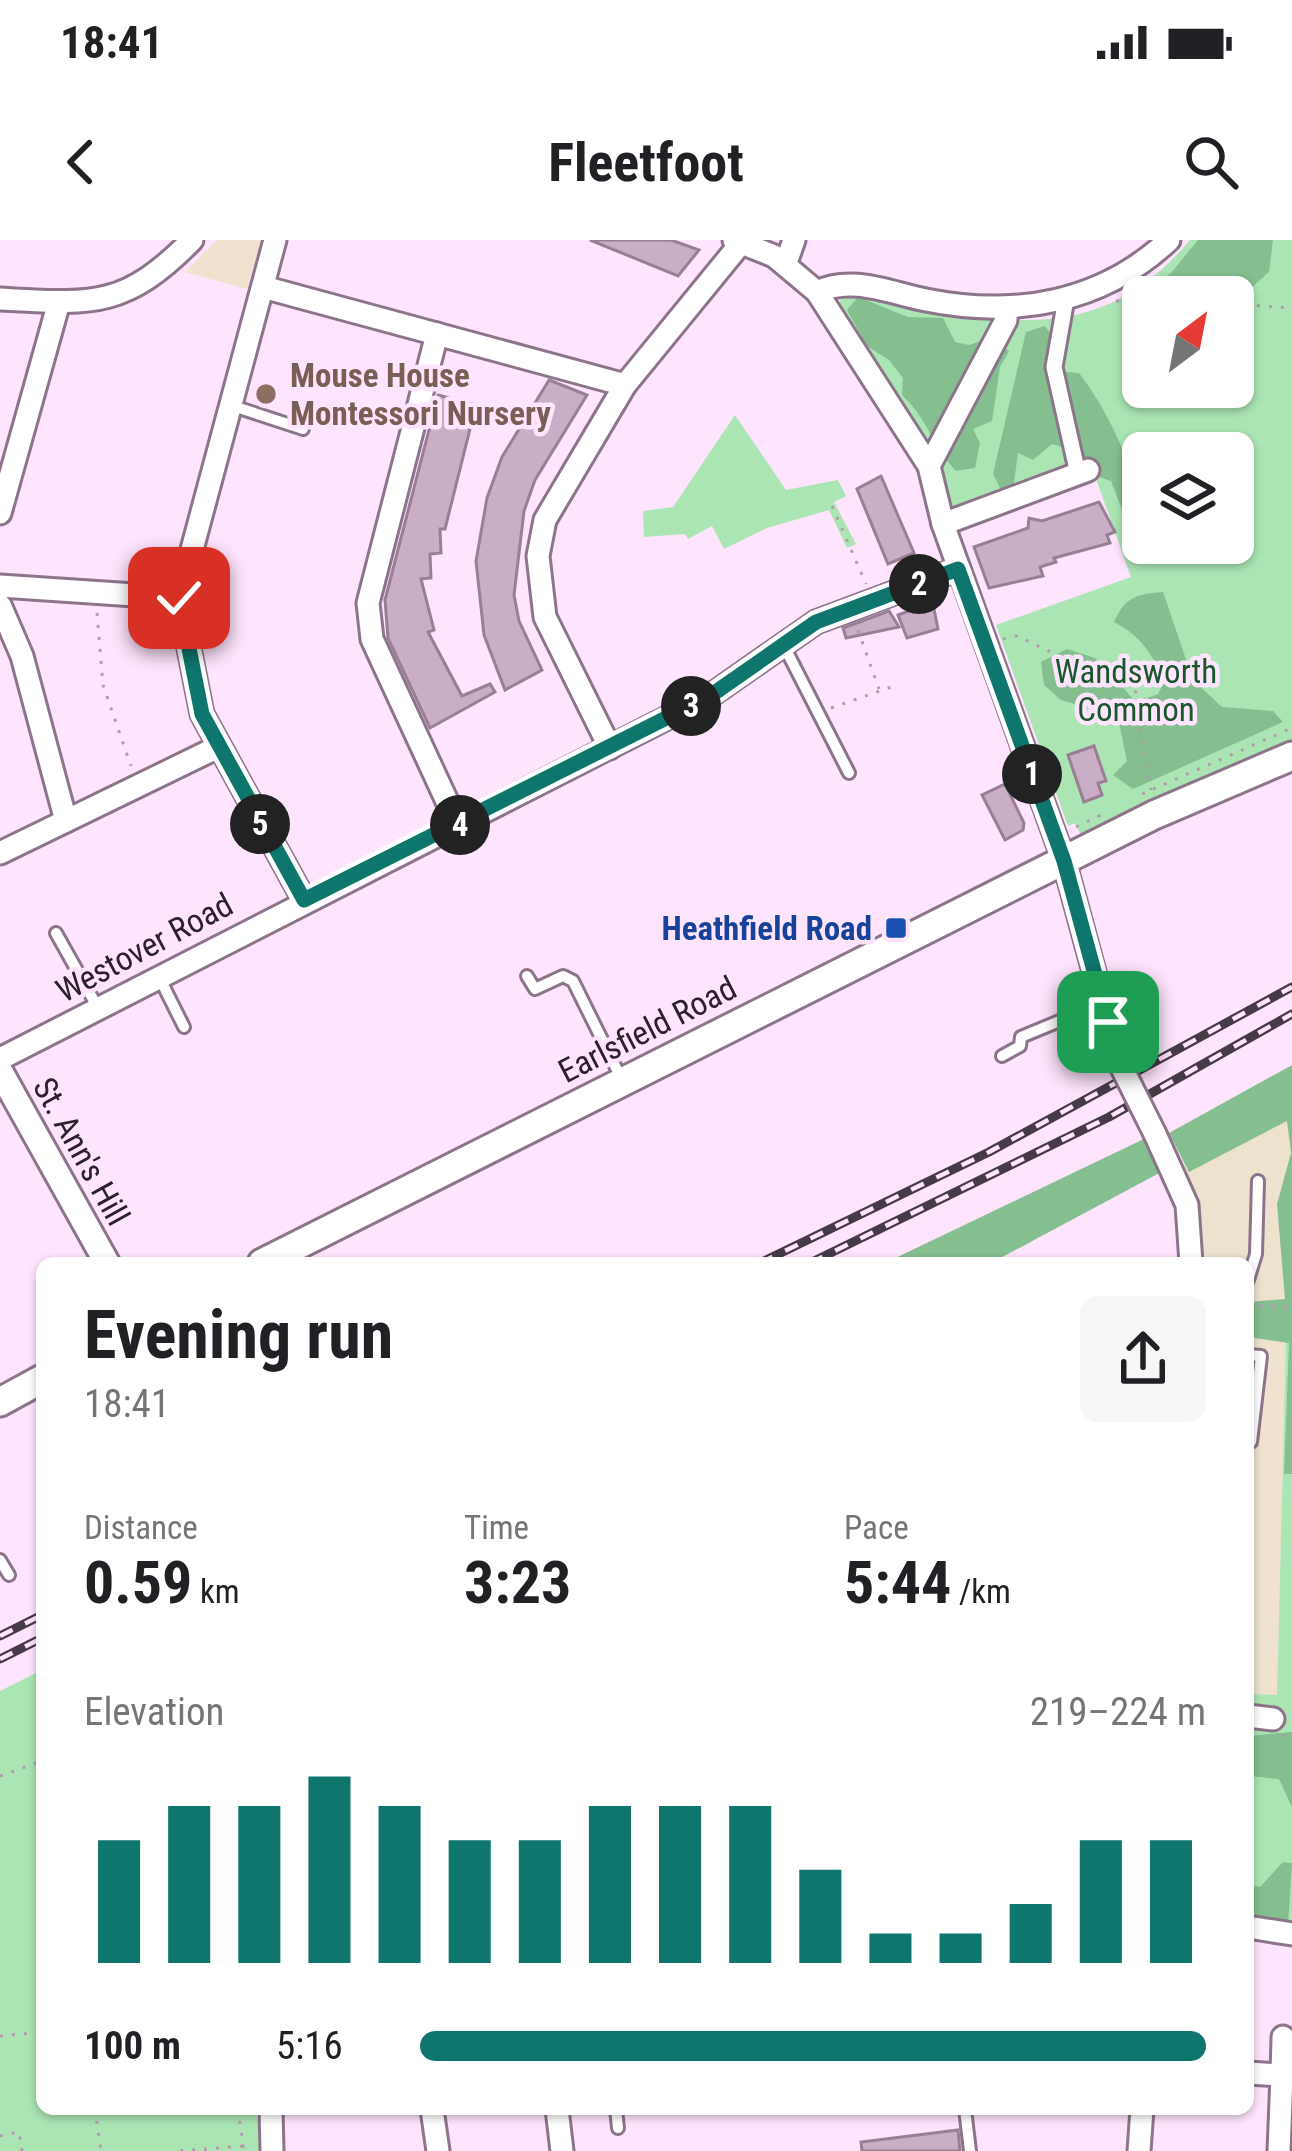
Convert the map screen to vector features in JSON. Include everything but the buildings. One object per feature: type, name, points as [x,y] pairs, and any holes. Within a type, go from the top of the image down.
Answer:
[{"type":"main road","name":"Earlsfield Road","points":[[274,1257],[1154,815],[1292,757]]},
{"type":"main road","points":[[0,1402],[36,1382]]},
{"type":"street","points":[[0,299],[59,302],[127,292],[146,283],[192,240]]},
{"type":"street","points":[[275,240],[179,598],[193,686],[216,748],[304,900]]},
{"type":"street","points":[[786,263],[794,240]]},
{"type":"street","points":[[818,292],[853,284],[927,301],[1006,308],[1066,299],[1116,282],[1169,240]]},
{"type":"street","points":[[610,748],[545,617],[538,556],[545,520],[625,385],[738,241],[786,263],[818,292],[929,466],[958,569],[1064,861],[1118,1060],[1186,1205],[1190,1257]]},
{"type":"street","points":[[263,287],[625,385]]},
{"type":"street","points":[[943,524],[1083,472],[1054,367],[1066,299]]},
{"type":"street","points":[[0,513],[59,302]]},
{"type":"street","points":[[929,466],[1006,320],[1006,308]]},
{"type":"street","points":[[437,334],[368,603],[372,639],[458,825]]},
{"type":"street","name":"Westover Road","points":[[0,1059],[710,696],[816,622],[958,569]]},
{"type":"street","points":[[0,586],[179,598]]},
{"type":"street","points":[[0,605],[22,656],[66,821]]},
{"type":"street","points":[[0,853],[216,748]]},
{"type":"street","name":"St. Ann's Hill","points":[[0,1071],[104,1257]]},
{"type":"street","points":[[1254,1717],[1273,1719]]},
{"type":"street","points":[[1254,1928],[1292,1934]]},
{"type":"street","points":[[1279,2151],[1283,2037]]},
{"type":"street","points":[[1254,2073],[1282,2075]]},
{"type":"street","points":[[271,2115],[272,2151]]},
{"type":"street","points":[[433,2115],[438,2151]]},
{"type":"street","points":[[558,2115],[562,2151]]},
{"type":"street","points":[[1138,2151],[1141,2115]]},
{"type":"lane","points":[[230,405],[303,429]]},
{"type":"lane","points":[[784,646],[849,773]]},
{"type":"lane","points":[[56,933],[98,1008]]},
{"type":"lane","points":[[527,976],[535,989],[563,976],[574,981],[622,1081]]},
{"type":"lane","points":[[159,977],[184,1027]]},
{"type":"lane","points":[[1002,1056],[1020,1046],[1022,1037],[1103,1003]]},
{"type":"lane","points":[[1254,1260],[1258,1181]]},
{"type":"lane","points":[[1254,1356],[1261,1357],[1254,1416]]},
{"type":"lane","points":[[0,1560],[9,1575]]},
{"type":"lane","points":[[617,2115],[618,2128]]},
{"type":"lane","points":[[966,2115],[970,2151]]},
{"type":"path","points":[[1254,305],[1292,308]]},
{"type":"path","points":[[832,506],[867,585]]},
{"type":"path","points":[[96,593],[103,685],[139,784]]},
{"type":"path","points":[[855,623],[880,691]]},
{"type":"path","points":[[984,643],[1017,636],[1138,692],[1150,704],[1139,724],[1151,790]]},
{"type":"path","points":[[818,713],[894,686]]},
{"type":"path","points":[[1132,799],[1292,728]]},
{"type":"path","points":[[1076,827],[1114,808]]},
{"type":"path","points":[[1254,1306],[1292,1307]]},
{"type":"path","points":[[0,1776],[36,1763]]},
{"type":"path","points":[[0,2036],[36,2033]]},
{"type":"path","points":[[96,2115],[101,2151]]},
{"type":"path","points":[[180,2151],[244,2148],[239,2115]]},
{"type":"path","points":[[0,2136],[19,2132],[22,2151]]},
{"type":"shaded area","points":[[217,240],[261,240],[247,289],[185,272]]},
{"type":"shaded area","points":[[1292,1089],[1287,1310],[1254,1308],[1254,1257],[1203,1257],[1200,1210],[1179,1150]]},
{"type":"shaded area","points":[[1254,1308],[1287,1310],[1277,1696],[1254,1694]]},
{"type":"green space","name":"Wandsworth Common","points":[[1190,240],[1292,240],[1292,741],[1081,836],[1075,823],[1068,826],[996,625],[1131,577],[1126,564],[1254,564],[1254,432],[1122,432],[1122,552],[1095,476],[948,511],[919,428],[877,372],[839,303],[845,292],[984,317],[1028,320],[1070,316],[1122,296],[1122,408],[1254,408],[1254,276],[1153,276]]},
{"type":"green space","points":[[1198,240],[1273,240],[1269,272],[1254,285],[1254,276],[1167,276]]},
{"type":"green space","points":[[858,297],[908,317],[943,318],[955,342],[969,345],[993,337],[1009,351],[1000,367],[992,421],[973,429],[980,443],[975,468],[956,471],[902,395],[903,378],[889,360],[867,346],[847,310]]},
{"type":"green space","points":[[1045,326],[1059,346],[1054,358],[1064,372],[1079,373],[1104,411],[1122,451],[1122,510],[1111,481],[1074,469],[1073,450],[1052,444],[1033,460],[1018,453],[1012,497],[1006,500],[993,474],[1026,332]]},
{"type":"green space","points":[[735,415],[786,490],[838,480],[846,496],[834,502],[856,544],[847,548],[829,510],[767,528],[724,549],[712,526],[688,539],[685,534],[644,537],[643,511],[673,507]]},
{"type":"green space","points":[[1163,592],[1193,680],[1222,707],[1273,711],[1283,722],[1133,789],[1113,775],[1127,761],[1118,717],[1061,700],[1044,685],[1041,662],[1067,649],[1095,658],[1136,702],[1158,694],[1164,682],[1150,654],[1132,633],[1114,622],[1133,598]]},
{"type":"green space","points":[[1292,1065],[1292,1474],[1284,1474],[1289,1343],[1254,1338],[1254,1302],[1285,1299],[1277,1204],[1291,1153],[1287,1121],[1189,1172],[1169,1133]]},
{"type":"green space","points":[[1292,1106],[1292,1922],[1254,1917],[1254,1694],[1277,1695]]},
{"type":"green space","points":[[1148,1137],[1163,1171],[1002,1257],[898,1257]]},
{"type":"green space","points":[[36,1673],[36,2115],[257,2115],[262,2151],[0,2151],[0,1691]]},
{"type":"green space","points":[[1292,1732],[1292,1807],[1279,1779],[1254,1777],[1254,1735]]},
{"type":"green space","points":[[1283,1862],[1292,1863],[1288,1926],[1254,1921],[1254,1886],[1260,1887]]},
{"type":"railway","points":[[772,1257],[989,1152],[1292,987]]},
{"type":"railway","points":[[822,1257],[1109,1117],[1292,1014]]},
{"type":"railway","points":[[0,1636],[36,1618]]},
{"type":"railway","points":[[0,1659],[36,1641]]},
{"type":"place","name":"Mouse House Montessori Nursery","points":[[266,394]]},
{"type":"place","name":"Heathfield Road","points":[[896,928]]},
{"type":"route","points":[[179,598],[193,686],[216,748],[304,900],[710,696],[816,622],[958,569],[1064,861],[1108,1022]]}]
